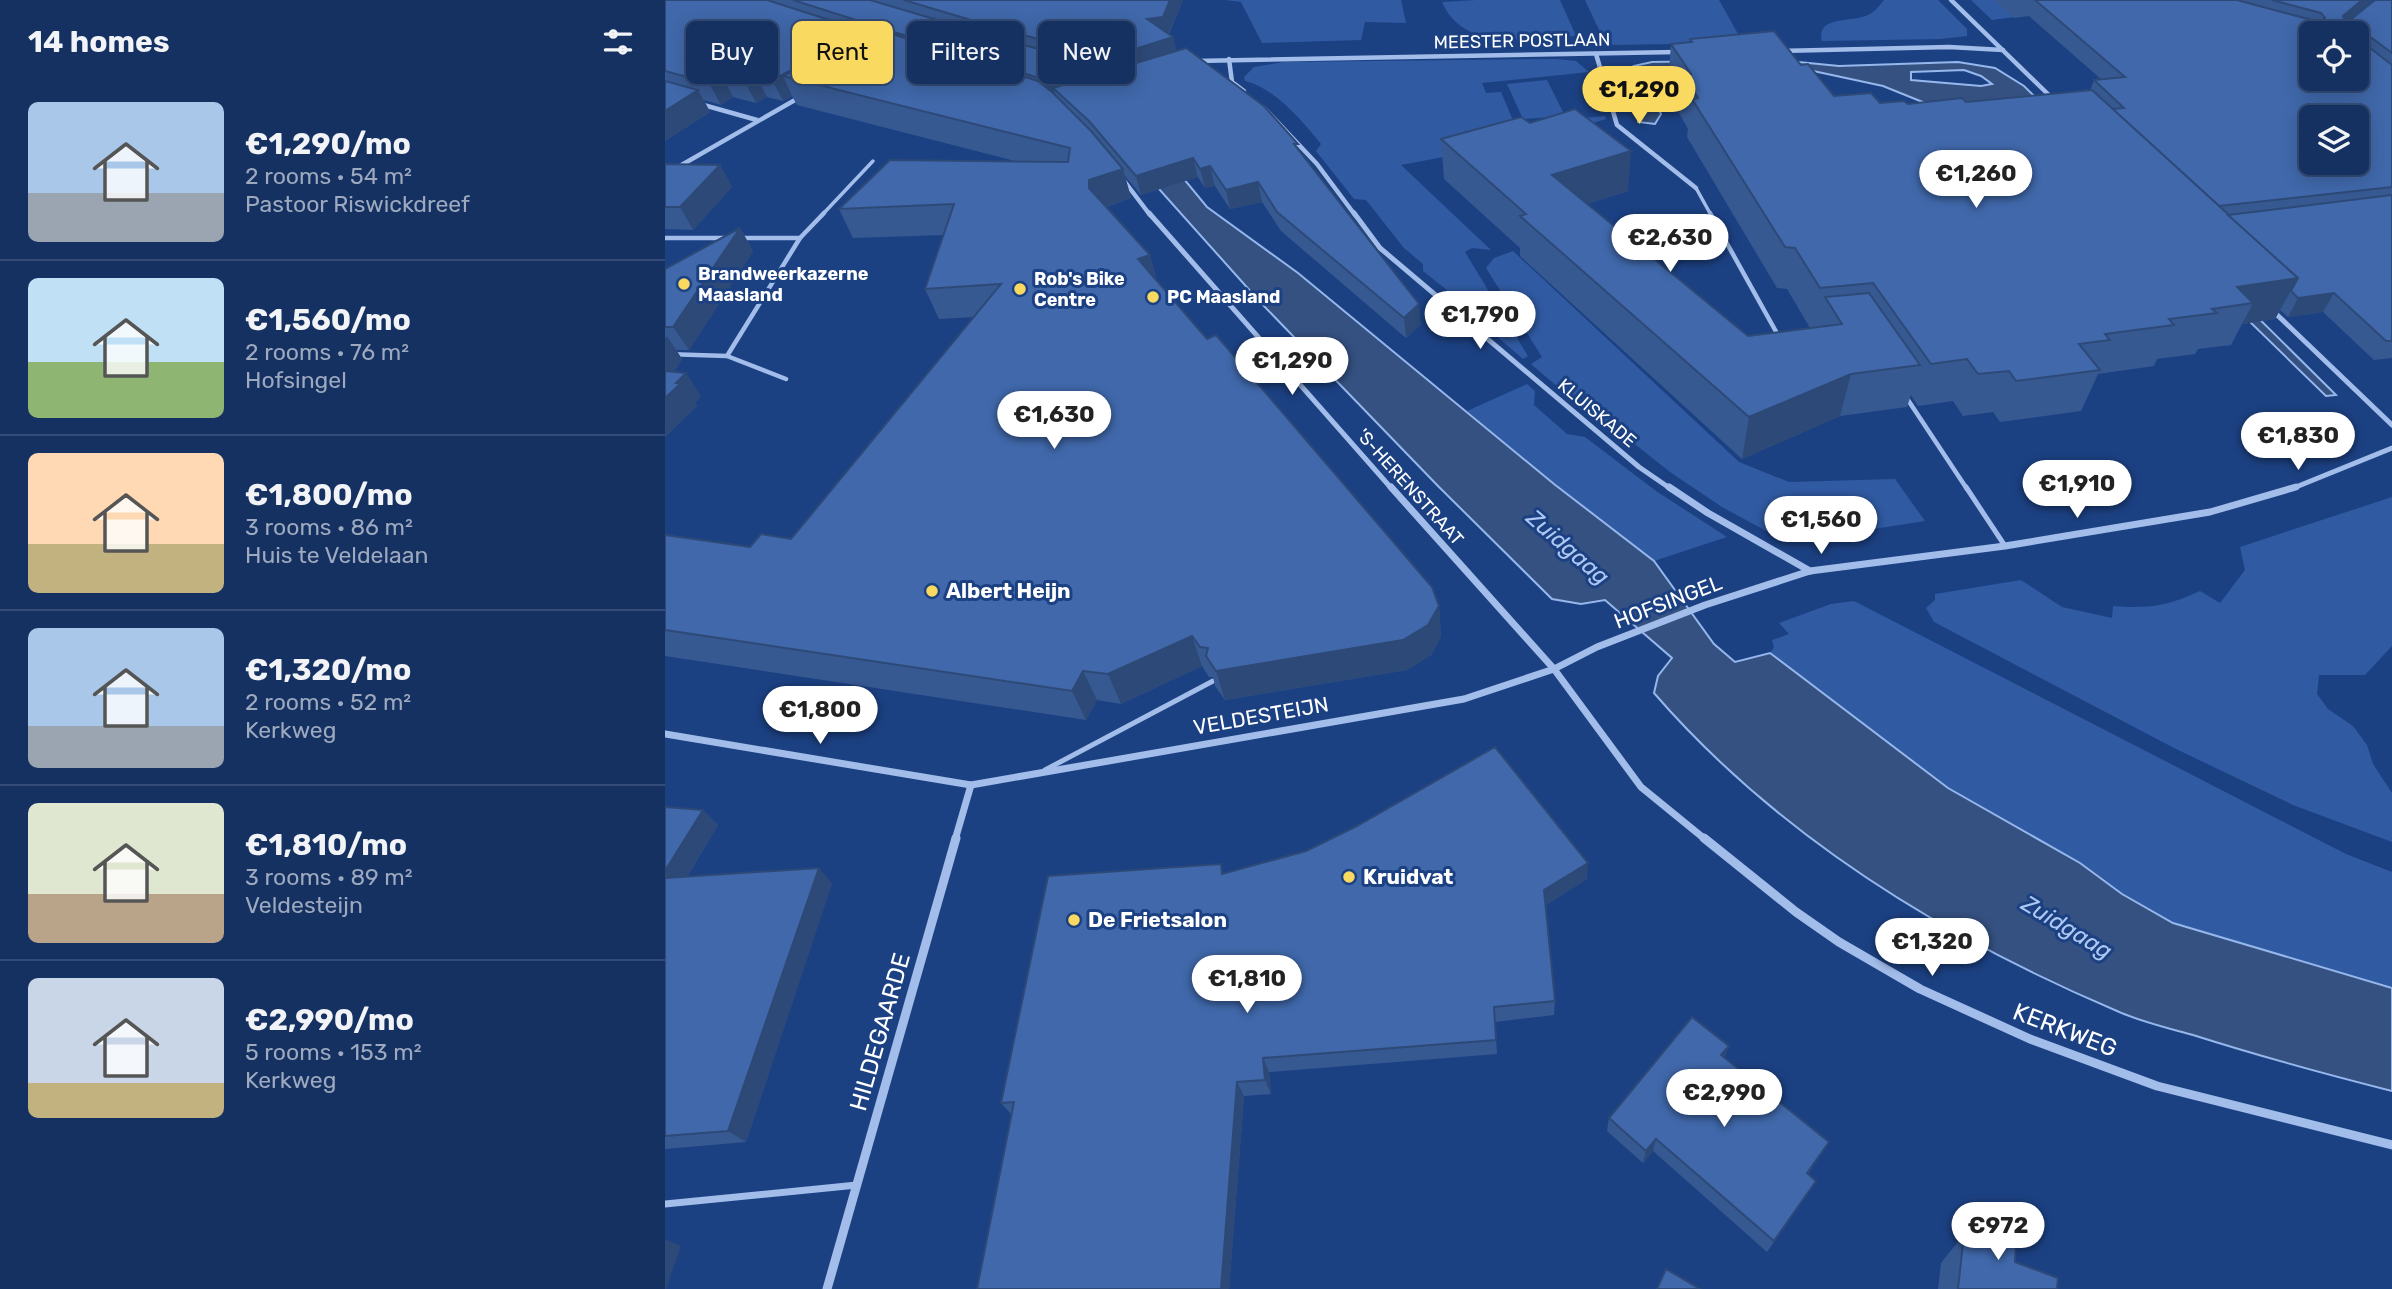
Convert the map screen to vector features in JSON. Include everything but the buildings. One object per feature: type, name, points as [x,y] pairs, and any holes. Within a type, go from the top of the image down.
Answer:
[{"type":"street","points":[[1951,0],[2057,103]]},
{"type":"street","points":[[1772,51],[1949,47],[2003,50]]},
{"type":"street","name":"MEESTER POSTLAAN","points":[[1183,61],[1691,52]]},
{"type":"street","points":[[1596,54],[1617,125],[1696,188]]},
{"type":"street","points":[[1229,59],[1232,82],[1250,96]]},
{"type":"street","points":[[665,179],[678,167],[804,95]]},
{"type":"street","points":[[691,102],[757,120]]},
{"type":"street","name":"KLUISKADE","points":[[1259,104],[1276,118],[1317,164],[1380,248],[1517,366],[1639,467],[1708,513],[1810,571]]},
{"type":"street","points":[[665,164],[678,167]]},
{"type":"street","name":"'S-HERENSTRAAT","points":[[1116,171],[1153,218],[1295,380],[1554,669]]},
{"type":"street","points":[[2261,299],[2392,425]]},
{"type":"street","name":"HOFSINGEL","points":[[1554,669],[1597,648],[1705,605],[1810,571],[2005,545],[2210,512],[2293,488],[2392,448]]},
{"type":"street","name":"VELDESTEIJN","points":[[665,734],[971,785],[1464,699],[1554,669]]},
{"type":"street","name":"KERKWEG","points":[[1554,669],[1641,787],[1796,912],[1839,942],[1908,982],[2030,1039],[2157,1086],[2392,1145]]},
{"type":"street","name":"HILDEGAARDE","points":[[827,1289],[971,785]]},
{"type":"lane","points":[[727,356],[800,238],[873,160]]},
{"type":"lane","points":[[1696,188],[1780,338]]},
{"type":"lane","points":[[665,238],[800,238]]},
{"type":"lane","points":[[665,354],[727,356],[786,379]]},
{"type":"lane","points":[[1898,385],[2005,545]]},
{"type":"lane","points":[[1043,772],[1213,681]]},
{"type":"lane","points":[[665,1205],[857,1185]]},
{"type":"shaded area","points":[[1225,0],[1401,0],[1406,23],[1365,22],[1361,40],[1262,43],[1241,2]]},
{"type":"shaded area","points":[[1560,0],[1576,36],[1519,40],[1482,36],[1466,29],[1452,18],[1442,2]]},
{"type":"shaded area","points":[[1585,0],[1719,0],[1743,43],[1606,45]]},
{"type":"shaded area","points":[[1884,0],[1938,0],[1967,29],[1967,36],[1941,39],[1822,41],[1824,27],[1830,23],[1868,15]]},
{"type":"shaded area","points":[[1971,0],[2016,0],[2029,15],[1992,20]]},
{"type":"shaded area","points":[[1576,61],[1589,72],[1482,83],[1486,93],[1501,92],[1515,125],[1605,116],[1606,119],[1513,147],[1507,145],[1401,165],[1491,250],[1472,248],[1465,252],[1528,356],[1523,359],[1472,310],[1423,271],[1423,264],[1404,248],[1366,200],[1354,199],[1316,151],[1321,144],[1297,116],[1277,98],[1245,81],[1244,77],[1254,67],[1284,62]]},
{"type":"shaded area","points":[[1547,80],[1565,116],[1523,119],[1507,84]]},
{"type":"shaded area","points":[[1513,251],[1739,462],[1789,482],[1895,479],[1925,521],[1810,539],[1787,530],[1768,532],[1722,507],[1670,472],[1531,364],[1542,357],[1486,268],[1494,258]]},
{"type":"shaded area","points":[[1527,384],[1535,391],[1534,405],[1567,434],[1585,437],[1656,491],[1727,537],[1654,561],[1554,484],[1467,411]]},
{"type":"shaded area","points":[[2392,497],[2392,646],[2365,675],[2319,675],[2317,694],[2328,709],[2353,726],[2367,745],[2373,764],[2392,793],[2392,842],[2293,805],[2176,749],[1934,622],[1926,608],[1935,600],[1935,594],[2021,580],[2062,607],[2112,618],[2113,606],[2158,605],[2200,591],[2220,603],[2245,570],[2240,547]]},
{"type":"shaded area","points":[[1854,601],[2346,854],[2392,872],[2392,988],[2173,923],[2122,894],[2080,863],[1948,788],[1770,653],[1774,647],[1772,640],[1789,634],[1779,623],[1831,604]]},
{"type":"water","points":[[1778,60],[1839,66],[1958,62],[1995,68],[2024,86],[2336,395],[2326,396],[2170,244],[1925,103],[1883,86],[1804,69],[1761,64],[1657,71],[1647,85],[1661,114],[1655,124],[1638,122],[1639,99],[1620,73],[1652,62]],"holes":[[[1964,70],[1981,76],[1992,84],[1981,86],[1911,80],[1911,72]]]},
{"type":"water","name":"Zuidgaag","points":[[1117,142],[1170,162],[1207,207],[1298,273],[1554,484],[1654,561],[1714,644],[1735,662],[1770,653],[1948,788],[2080,863],[2122,894],[2173,923],[2392,988],[2392,1091],[2145,1022],[2117,1011],[1990,951],[1928,916],[1867,878],[1810,837],[1754,793],[1702,745],[1654,693],[1658,676],[1672,658],[1605,600],[1581,604],[1552,599],[1261,303]]},
{"type":"place","name":"Brandweerkazerne Maasland","points":[[684,284]]},
{"type":"place","name":"Rob's Bike Centre","points":[[1020,289]]},
{"type":"place","name":"PC Maasland","points":[[1153,297]]},
{"type":"place","name":"Albert Heijn","points":[[932,591]]},
{"type":"place","name":"Kruidvat","points":[[1349,877]]},
{"type":"place","name":"De Frietsalon","points":[[1074,920]]}]
